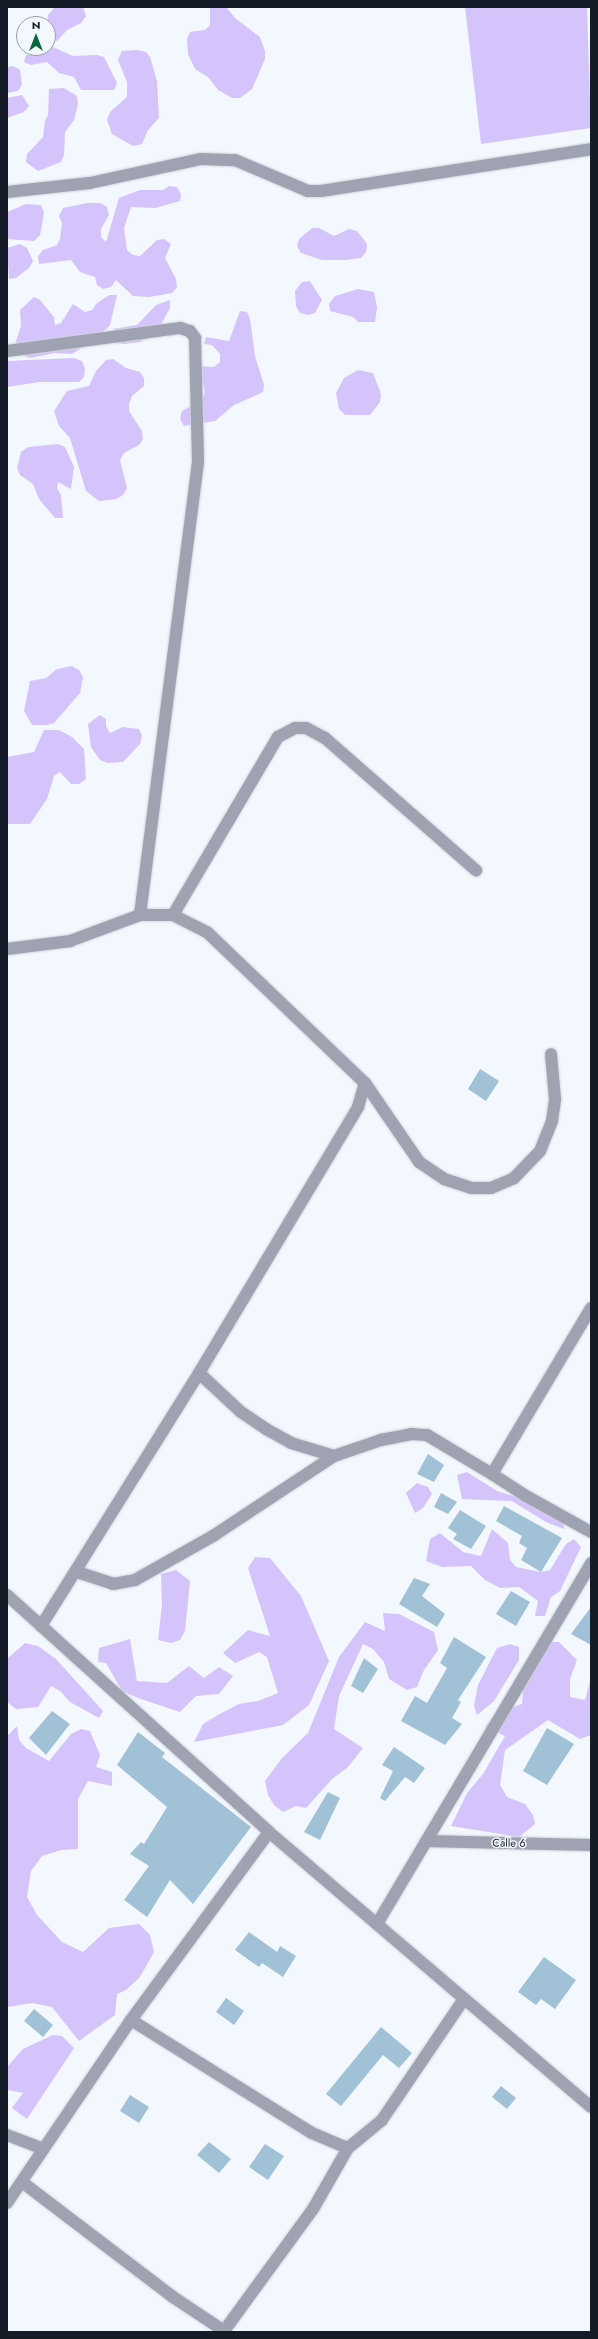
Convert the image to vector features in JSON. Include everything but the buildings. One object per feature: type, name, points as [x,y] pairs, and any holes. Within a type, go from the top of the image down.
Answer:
[{"type":"street","points":[[7,192],[90,183],[201,159],[235,160],[308,190],[321,190],[591,149]]},
{"type":"street","points":[[7,351],[180,328],[190,331],[195,338],[198,462],[140,916]]},
{"type":"street","points":[[173,915],[278,737],[295,728],[306,728],[325,738],[476,870]]},
{"type":"street","points":[[7,949],[70,941],[140,916],[173,915],[208,932],[366,1083],[419,1162],[444,1179],[472,1188],[491,1188],[514,1178],[540,1151],[552,1121],[555,1099],[552,1054]]},
{"type":"street","points":[[41,1626],[77,1572],[199,1373],[358,1107],[366,1083]]},
{"type":"street","points":[[492,1474],[591,1308]]},
{"type":"street","points":[[199,1373],[241,1412],[266,1429],[291,1443],[334,1456]]},
{"type":"street","points":[[77,1572],[113,1584],[135,1580],[213,1536],[334,1456],[381,1440],[411,1434],[427,1435],[526,1496],[591,1532]]},
{"type":"street","points":[[377,1924],[591,1563]]},
{"type":"street","points":[[7,1595],[269,1832],[591,2108]]},
{"type":"street","points":[[7,2203],[131,2020],[269,1832]]},
{"type":"street","name":"Calle 6","points":[[426,1841],[591,1845]]},
{"type":"street","points":[[22,2182],[173,2297],[223,2332],[313,2209],[348,2148],[382,2120],[464,1999]]},
{"type":"street","points":[[131,2020],[312,2133],[348,2148]]},
{"type":"street","points":[[7,2135],[43,2149]]},
{"type":"shaded area","points":[[55,7],[83,7],[86,16],[81,23],[67,30],[57,41],[56,16],[48,15]]},
{"type":"shaded area","points":[[210,7],[226,7],[235,18],[260,37],[265,51],[265,59],[252,89],[240,98],[232,98],[218,90],[208,77],[195,69],[188,54],[187,39],[190,32],[205,30],[210,25]]},
{"type":"shaded area","points":[[465,7],[587,7],[591,128],[481,144]]},
{"type":"shaded area","points":[[56,48],[73,56],[97,55],[104,57],[117,83],[114,90],[81,90],[74,77],[59,73],[47,62],[31,65],[24,62],[26,56],[56,56]]},
{"type":"shaded area","points":[[137,50],[146,52],[150,57],[157,81],[159,118],[148,130],[142,144],[133,146],[112,134],[107,120],[110,112],[127,97],[127,82],[118,60],[122,51]]},
{"type":"shaded area","points":[[13,66],[20,70],[22,85],[18,91],[7,93],[7,67]]},
{"type":"shaded area","points":[[64,88],[77,96],[78,104],[74,120],[65,132],[64,155],[61,162],[38,171],[26,162],[27,154],[43,137],[45,121],[48,115],[49,89]]},
{"type":"shaded area","points":[[22,95],[29,106],[24,112],[7,118],[7,98]]},
{"type":"shaded area","points":[[169,186],[177,187],[181,194],[180,201],[155,208],[131,207],[124,228],[127,250],[133,255],[140,256],[157,240],[164,239],[171,244],[165,258],[176,279],[177,287],[172,293],[149,297],[133,296],[116,280],[111,287],[103,289],[97,285],[95,277],[80,272],[71,260],[39,264],[38,256],[43,250],[57,245],[60,239],[62,223],[59,216],[63,208],[87,203],[101,203],[107,207],[109,215],[101,229],[101,237],[106,242],[119,198],[140,190],[163,190]]},
{"type":"shaded area","points":[[26,204],[41,205],[44,213],[40,235],[34,241],[7,239],[7,212]]},
{"type":"shaded area","points":[[312,228],[319,228],[334,236],[349,229],[357,231],[367,244],[366,252],[361,258],[345,260],[322,260],[301,253],[297,246],[299,239]]},
{"type":"shaded area","points":[[20,244],[27,248],[33,261],[29,268],[16,278],[9,279],[7,248]]},
{"type":"shaded area","points":[[310,281],[322,300],[315,313],[308,315],[300,313],[296,306],[295,291],[302,282]]},
{"type":"shaded area","points":[[358,289],[374,292],[377,307],[375,322],[358,322],[353,317],[330,311],[329,304],[335,296]]},
{"type":"shaded area","points":[[109,295],[117,295],[110,325],[99,336],[72,354],[55,353],[30,358],[22,355],[17,349],[16,341],[21,326],[20,310],[34,297],[40,300],[54,317],[55,325],[61,323],[73,304],[85,312],[92,310],[96,304]]},
{"type":"shaded area","points":[[170,300],[170,308],[155,335],[140,342],[124,344],[117,343],[112,337],[114,329],[137,325],[156,305]]},
{"type":"shaded area","points":[[240,311],[247,312],[250,319],[255,356],[264,385],[263,392],[234,405],[215,421],[184,426],[180,419],[182,411],[202,400],[205,392],[203,384],[196,380],[199,366],[214,367],[220,362],[220,354],[212,345],[204,344],[206,337],[229,341]]},
{"type":"shaded area","points":[[74,358],[82,361],[85,369],[84,377],[79,382],[39,382],[7,387],[7,361]]},
{"type":"shaded area","points":[[113,359],[126,368],[140,372],[144,378],[144,386],[132,396],[129,404],[129,411],[142,431],[143,439],[139,445],[124,453],[120,460],[127,488],[123,495],[116,499],[99,501],[86,491],[70,438],[59,426],[54,411],[67,391],[89,386],[96,371],[106,360]]},
{"type":"shaded area","points":[[358,370],[373,373],[381,394],[380,402],[370,415],[345,415],[339,409],[336,393],[344,378]]},
{"type":"shaded area","points":[[58,444],[65,447],[74,467],[71,489],[58,482],[57,488],[61,495],[63,518],[55,518],[39,499],[33,484],[20,475],[17,468],[21,452],[28,447]]},
{"type":"shaded area","points":[[72,666],[79,670],[83,677],[80,693],[54,723],[47,725],[32,725],[24,711],[30,681],[46,678],[57,669]]},
{"type":"shaded area","points":[[100,715],[106,719],[106,726],[110,733],[123,727],[139,729],[142,736],[140,744],[123,762],[107,763],[100,760],[91,747],[88,724]]},
{"type":"shaded area","points":[[44,730],[59,730],[72,737],[84,749],[86,779],[79,784],[71,784],[60,772],[54,776],[47,799],[30,824],[7,824],[7,757],[34,752]]},
{"type":"shaded area","points":[[467,1472],[497,1491],[564,1511],[564,1529],[546,1522],[512,1501],[462,1499],[457,1475]]},
{"type":"shaded area","points":[[417,1483],[428,1487],[432,1494],[423,1508],[415,1513],[406,1493]]},
{"type":"shaded area","points":[[492,1529],[508,1543],[510,1560],[516,1567],[541,1572],[550,1570],[566,1544],[574,1539],[581,1547],[560,1591],[551,1597],[545,1616],[535,1616],[538,1601],[519,1587],[500,1588],[485,1580],[471,1566],[442,1567],[426,1561],[430,1539],[440,1533],[463,1552],[481,1556]]},
{"type":"shaded area","points":[[255,1557],[270,1558],[301,1596],[329,1661],[309,1705],[283,1725],[194,1742],[203,1724],[218,1715],[239,1704],[258,1701],[278,1693],[267,1657],[259,1652],[235,1663],[223,1653],[248,1630],[270,1636],[248,1568]]},
{"type":"shaded area","points":[[176,1570],[190,1581],[185,1631],[180,1640],[171,1643],[158,1640],[162,1605],[161,1574]]},
{"type":"shaded area","points":[[383,1613],[399,1614],[434,1632],[438,1650],[424,1670],[417,1687],[407,1690],[389,1679],[384,1662],[373,1649],[363,1644],[339,1696],[334,1729],[363,1748],[348,1767],[332,1779],[306,1808],[296,1806],[283,1812],[274,1805],[268,1795],[265,1781],[282,1758],[308,1733],[339,1657],[365,1622],[385,1631]]},
{"type":"shaded area","points":[[130,1639],[137,1681],[167,1683],[189,1666],[204,1678],[219,1667],[233,1676],[219,1694],[196,1696],[180,1712],[138,1698],[122,1691],[106,1663],[98,1662],[99,1648]]},
{"type":"shaded area","points":[[545,1642],[559,1642],[577,1660],[570,1679],[570,1697],[585,1700],[591,1677],[591,1735],[580,1739],[548,1720],[505,1750],[500,1785],[507,1797],[525,1804],[533,1815],[535,1824],[519,1837],[451,1826],[467,1793],[483,1774],[505,1736],[485,1727],[496,1713],[522,1704],[524,1674]]},
{"type":"shaded area","points":[[25,1643],[38,1646],[56,1659],[103,1711],[99,1718],[70,1702],[60,1691],[51,1686],[38,1707],[16,1709],[7,1702],[7,1659]]},
{"type":"shaded area","points":[[510,1644],[519,1647],[519,1660],[494,1701],[477,1715],[474,1706],[478,1685],[497,1648]]},
{"type":"shaded area","points":[[17,1726],[19,1740],[26,1748],[49,1761],[71,1734],[81,1729],[90,1731],[100,1755],[96,1767],[112,1772],[112,1786],[88,1781],[78,1799],[78,1849],[61,1850],[42,1856],[31,1871],[27,1897],[37,1915],[62,1942],[83,1952],[109,1928],[139,1924],[150,1935],[154,1952],[140,1977],[126,1990],[117,1994],[115,2015],[79,2041],[52,2007],[33,2003],[7,2007],[7,1736]]},
{"type":"shaded area","points":[[53,2035],[62,2036],[74,2048],[27,2119],[12,2108],[23,2093],[8,2090],[7,2067],[23,2049]]}]
